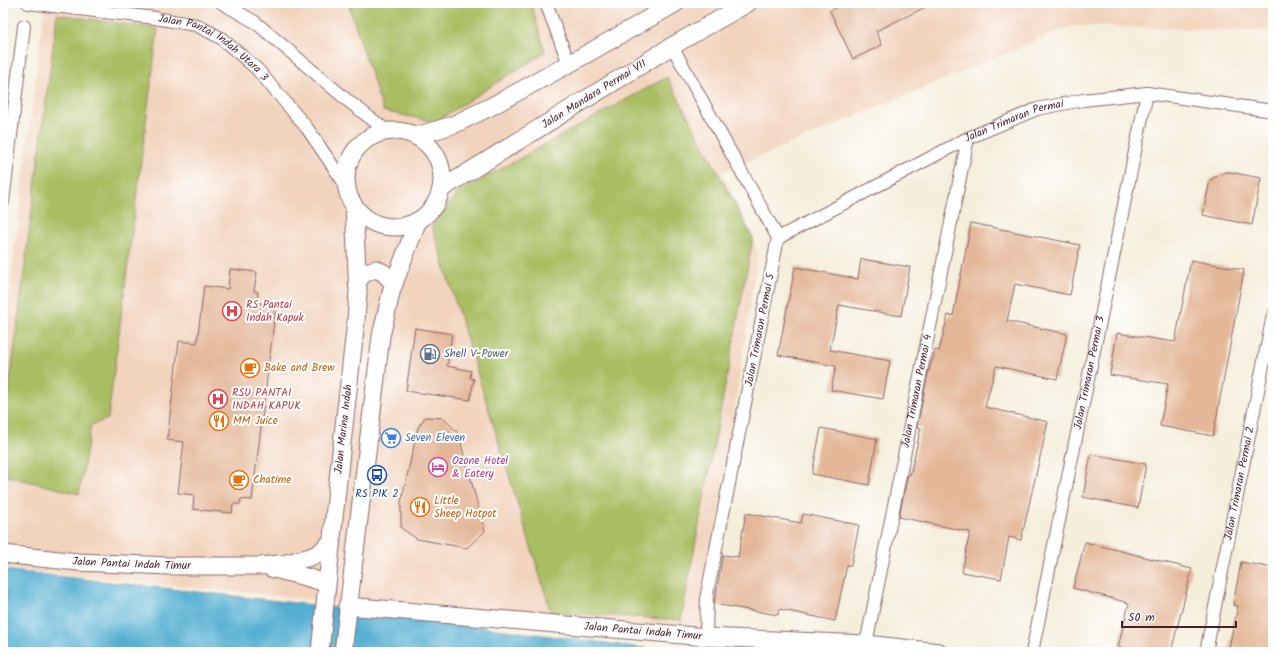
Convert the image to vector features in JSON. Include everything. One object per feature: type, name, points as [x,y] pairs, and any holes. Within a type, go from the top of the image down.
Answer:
[{"type":"main road","points":[[416,136],[453,125],[492,106],[676,3]]},
{"type":"main road","name":"Jalan Mandara Permai VII","points":[[442,189],[672,46],[748,3]]},
{"type":"main road","points":[[387,131],[402,131],[416,136],[429,145],[438,158],[442,173],[442,189],[437,202],[428,214],[417,222],[400,228],[382,227],[366,220],[354,207],[348,196],[345,184],[347,166],[356,149],[370,137],[387,131]]},
{"type":"main road","name":"Jalan Marina Indah","points":[[320,652],[356,321],[357,282],[354,207]]},
{"type":"main road","points":[[343,652],[347,607],[361,508],[381,336],[386,309],[417,222]]},
{"type":"main road","points":[[357,282],[366,272],[376,269],[384,273],[394,284]]},
{"type":"main road","name":"Jalan Pantai Indah Timur","points":[[3,554],[86,562],[169,566],[261,566],[287,563],[310,557],[319,553],[331,542]]},
{"type":"main road","name":"Jalan Pantai Indah Timur","points":[[261,566],[327,584]]},
{"type":"main road","name":"Jalan Pantai Indah Timur","points":[[347,607],[706,637],[866,644],[939,652]]},
{"type":"street","name":"Jalan Pantai Indah Utara 3","points":[[28,3],[155,18],[196,25],[221,38],[257,69],[307,128],[345,184]]},
{"type":"street","points":[[222,3],[255,22],[347,100],[387,131]]},
{"type":"street","points":[[546,3],[569,64]]},
{"type":"street","points":[[3,202],[24,26]]},
{"type":"street","points":[[672,46],[778,238]]},
{"type":"street","name":"Jalan Trimaran Permai","points":[[778,238],[968,138],[1037,109],[1083,100],[1147,93],[1273,111]]},
{"type":"street","name":"Jalan Trimaran Permai 3","points":[[1032,652],[1147,93]]},
{"type":"street","name":"Jalan Trimaran Permai 4","points":[[866,644],[968,138]]},
{"type":"street","name":"Jalan Trimaran Permai 5","points":[[706,637],[707,594],[778,238]]},
{"type":"street","name":"Jalan Trimaran Permai 2","points":[[1206,652],[1273,315]]},
{"type":"shaded area","points":[[45,3],[1273,3],[1273,31],[1072,26],[722,172],[758,253],[700,639],[3,568],[3,340]]},
{"type":"green space","points":[[348,3],[531,3],[545,52],[435,122],[383,111]]},
{"type":"green space","points":[[57,14],[158,29],[108,419],[91,425],[79,494],[3,475],[3,437]]},
{"type":"green space","points":[[667,77],[753,238],[681,620],[551,612],[432,226],[457,193]]},
{"type":"water","points":[[3,570],[313,605],[673,652],[3,652]]},
{"type":"building","points":[[846,3],[934,3],[876,31],[882,45],[853,59],[830,11]]},
{"type":"building","points":[[1229,172],[1261,178],[1252,225],[1203,215],[1210,180],[1223,173]]},
{"type":"building","points":[[971,223],[1080,245],[1070,295],[1015,284],[1007,321],[1067,334],[1057,379],[996,366],[985,407],[1048,422],[1021,540],[1009,537],[1001,579],[962,572],[970,532],[899,517],[908,474],[910,475],[921,428],[917,427],[927,378],[935,350],[939,351],[948,315],[953,316]]},
{"type":"building","points":[[861,259],[910,267],[901,316],[839,305],[830,350],[890,361],[883,399],[831,390],[836,366],[778,355],[795,267],[858,279]]},
{"type":"building","points":[[1191,260],[1244,270],[1213,436],[1160,426],[1168,384],[1110,375],[1117,333],[1175,342]]},
{"type":"building","points":[[230,269],[257,272],[254,291],[258,292],[257,303],[276,305],[252,500],[241,499],[240,504],[233,504],[232,513],[193,509],[194,495],[178,493],[184,442],[167,440],[179,341],[197,343],[204,286],[228,289]]},
{"type":"building","name":"Shell V-Power","points":[[415,328],[452,334],[447,366],[471,371],[470,378],[474,379],[470,400],[406,391]]},
{"type":"building","name":"Ozone Hotel & Eatery","points":[[425,417],[443,418],[458,433],[485,531],[467,548],[417,539],[401,528],[401,502],[418,428]]},
{"type":"building","points":[[821,428],[877,439],[869,485],[812,474]]},
{"type":"building","points":[[1091,454],[1146,464],[1138,508],[1083,497]]},
{"type":"building","points":[[746,513],[801,523],[803,514],[859,525],[851,565],[847,565],[835,621],[779,609],[778,615],[714,604],[723,555],[738,557]]},
{"type":"building","points":[[1085,542],[1192,569],[1171,652],[1139,652],[1118,647],[1129,603],[1073,588]]},
{"type":"building","points":[[1241,562],[1273,568],[1273,652],[1228,652],[1238,606],[1233,605]]},
{"type":"place","name":"RS Pantai Indah Kapuk","points":[[232,311]]},
{"type":"place","name":"Shell V-Power","points":[[430,354]]},
{"type":"place","name":"Bake and Brew","points":[[250,368]]},
{"type":"place","name":"RSU PANTAI INDAH KAPUK","points":[[218,399]]},
{"type":"place","name":"MM Juice","points":[[219,421]]},
{"type":"place","name":"Seven Eleven","points":[[391,438]]},
{"type":"place","name":"Ozone Hotel & Eatery","points":[[438,467]]},
{"type":"place","name":"RS PIK 2","points":[[377,475]]},
{"type":"place","name":"Chatime","points":[[239,480]]},
{"type":"place","name":"Little Sheep Hotpot","points":[[420,507]]}]
